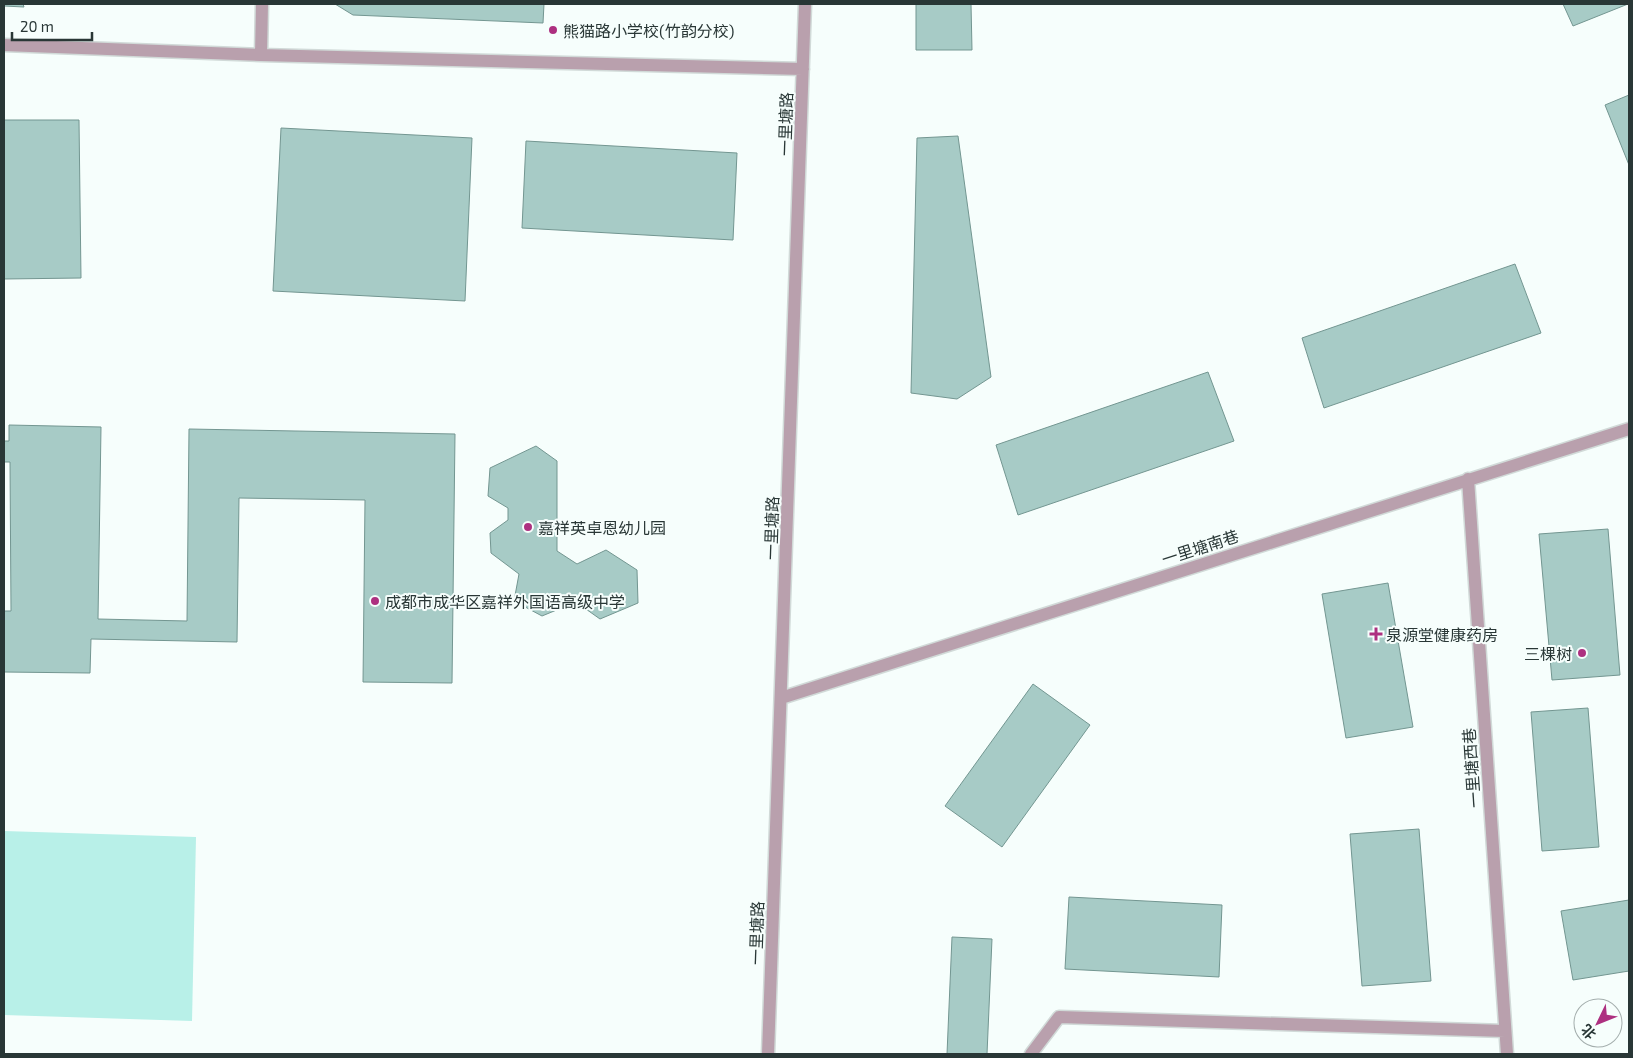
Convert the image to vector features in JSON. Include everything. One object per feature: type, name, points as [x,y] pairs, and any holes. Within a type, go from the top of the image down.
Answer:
[{"type":"street","points":[[261,55],[262,4]]},
{"type":"street","name":"一里塘路","points":[[768,1054],[805,4]]},
{"type":"street","points":[[4,45],[261,55],[803,68]]},
{"type":"street","name":"一里塘南巷","points":[[781,698],[1629,428]]},
{"type":"street","name":"一里塘西巷","points":[[1468,479],[1507,1054]]},
{"type":"street","points":[[1031,1054],[1059,1017],[1505,1031]]},
{"type":"shaded area","points":[[4,831],[196,837],[192,1021],[4,1015]]},
{"type":"building","points":[[4,4],[23,4],[24,7],[4,6]]},
{"type":"building","points":[[335,4],[544,4],[543,23],[353,15]]},
{"type":"building","points":[[916,4],[971,4],[972,50],[916,50]]},
{"type":"building","points":[[1563,4],[1628,4],[1573,26]]},
{"type":"building","points":[[1629,95],[1629,165],[1605,105]]},
{"type":"building","points":[[4,120],[79,120],[81,278],[4,279]]},
{"type":"building","points":[[281,128],[472,138],[465,301],[273,291]]},
{"type":"building","points":[[958,136],[991,377],[957,399],[911,393],[917,138]]},
{"type":"building","points":[[526,141],[737,153],[733,240],[522,228]]},
{"type":"building","points":[[1515,264],[1541,333],[1324,408],[1302,338]]},
{"type":"building","points":[[1208,372],[1234,441],[1018,515],[996,445]]},
{"type":"building","points":[[9,425],[101,427],[98,619],[187,621],[189,429],[455,434],[452,683],[363,682],[365,500],[239,498],[237,642],[91,639],[90,673],[4,672],[4,611],[11,611],[10,462],[4,462],[4,441],[9,441]]},
{"type":"building","name":"嘉祥英卓恩幼儿园","points":[[536,446],[557,461],[557,551],[577,564],[606,550],[637,570],[638,603],[600,619],[576,602],[542,616],[514,601],[519,574],[491,553],[490,533],[508,520],[508,508],[488,496],[490,468]]},
{"type":"building","points":[[1608,529],[1620,675],[1552,680],[1539,534]]},
{"type":"building","points":[[1388,583],[1413,727],[1346,738],[1322,594]]},
{"type":"building","points":[[1033,684],[1090,725],[1002,847],[945,806]]},
{"type":"building","points":[[1588,708],[1599,847],[1542,851],[1531,712]]},
{"type":"building","points":[[1419,829],[1431,981],[1362,986],[1350,834]]},
{"type":"building","points":[[1069,897],[1222,905],[1219,977],[1065,969]]},
{"type":"building","points":[[1629,900],[1629,971],[1573,980],[1561,911]]},
{"type":"building","points":[[952,937],[992,939],[987,1054],[947,1054]]},
{"type":"place","name":"熊猫路小学校(竹韵分校)","points":[[553,30]]},
{"type":"place","name":"嘉祥英卓恩幼儿园","points":[[528,527]]},
{"type":"place","name":"成都市成华区嘉祥外国语高级中学","points":[[375,601]]},
{"type":"place","name":"泉源堂健康药房","points":[[1376,634]]},
{"type":"place","name":"三棵树","points":[[1582,653]]}]
